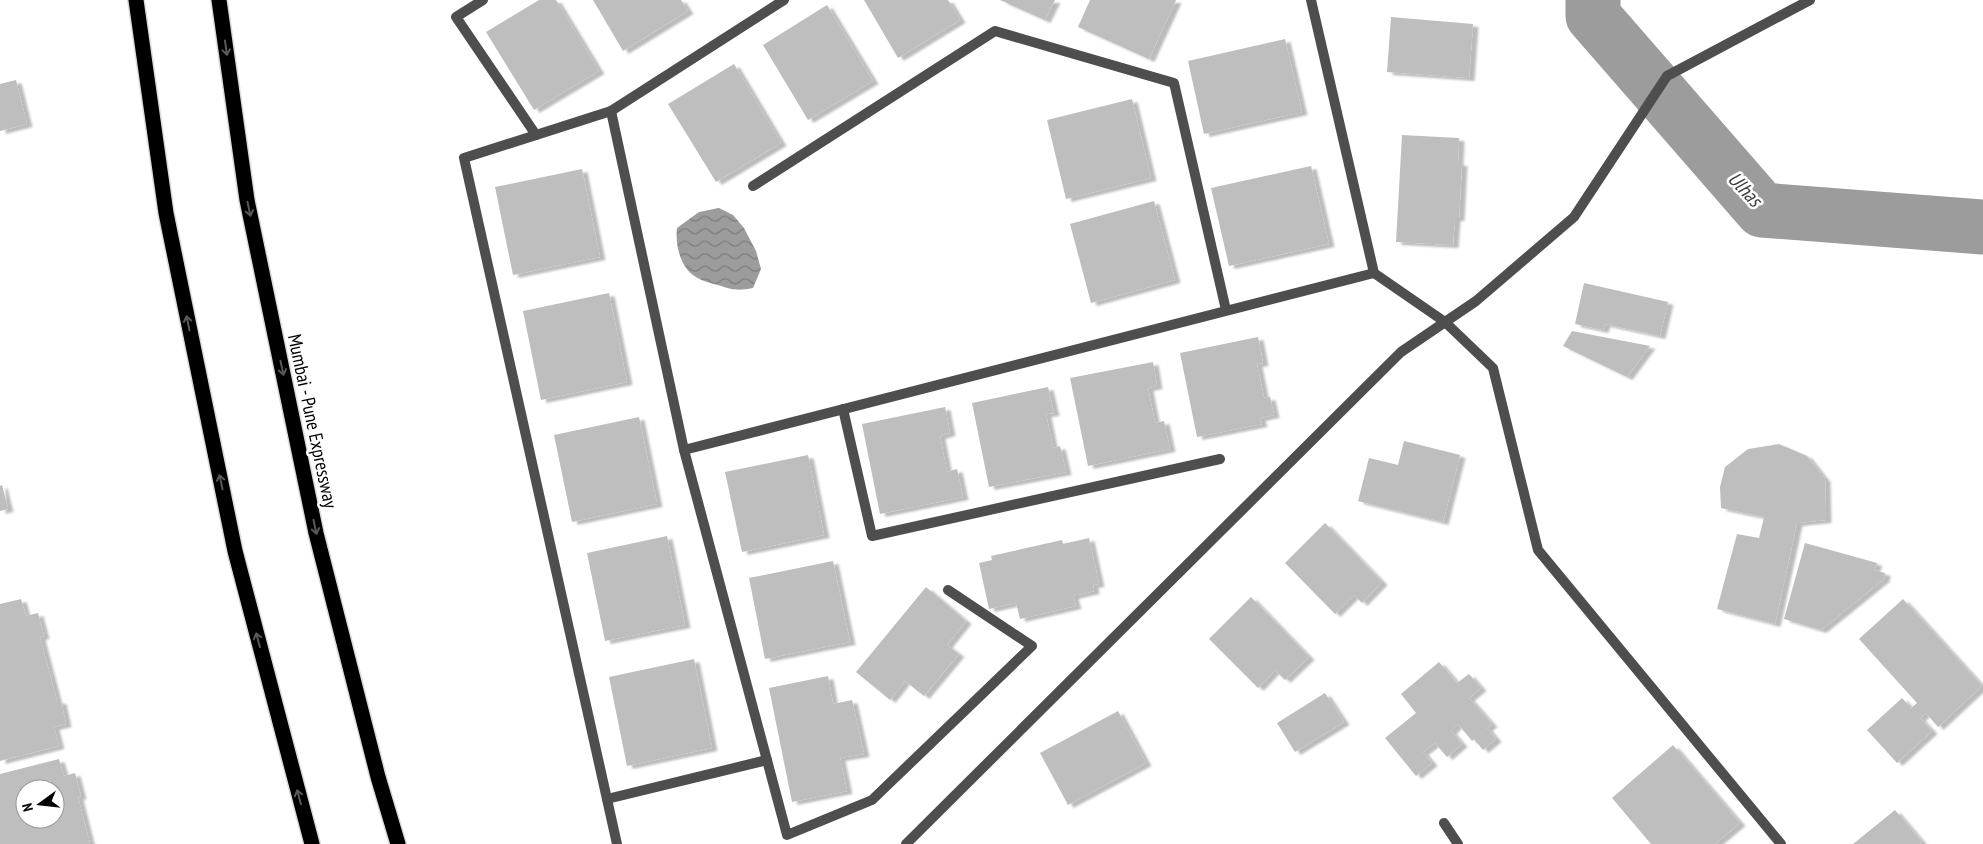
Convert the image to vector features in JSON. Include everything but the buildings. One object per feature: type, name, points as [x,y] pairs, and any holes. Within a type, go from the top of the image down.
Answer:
[{"type":"highway","points":[[136,0],[166,213],[235,551],[312,844]]},
{"type":"highway","name":"Mumbai - Pune Expressway","points":[[219,0],[247,200],[316,533],[378,777],[398,844]]},
{"type":"street","points":[[483,0],[456,17],[536,135]]},
{"type":"street","points":[[617,844],[464,158],[611,111],[784,0]]},
{"type":"street","points":[[1318,0],[1312,5],[1374,273],[1445,322],[1493,368],[1538,550],[1780,844]]},
{"type":"street","points":[[906,844],[1401,352],[1476,300],[1574,217],[1667,76],[1810,0]]},
{"type":"street","points":[[753,186],[994,31],[1174,83],[1226,310]]},
{"type":"street","points":[[611,111],[684,450],[787,835],[872,800],[1032,646],[948,590]]},
{"type":"street","points":[[684,450],[1374,273]]},
{"type":"street","points":[[843,409],[872,536],[1220,458]]},
{"type":"street","points":[[606,799],[767,760]]},
{"type":"street","points":[[1444,823],[1458,844]]},
{"type":"water","points":[[719,208],[733,215],[744,228],[756,251],[761,269],[753,288],[731,289],[703,281],[691,273],[682,262],[678,248],[677,228],[699,212]]},
{"type":"waterway","name":"Ulhas","points":[[1593,0],[1593,16],[1762,210],[1983,227]]}]
